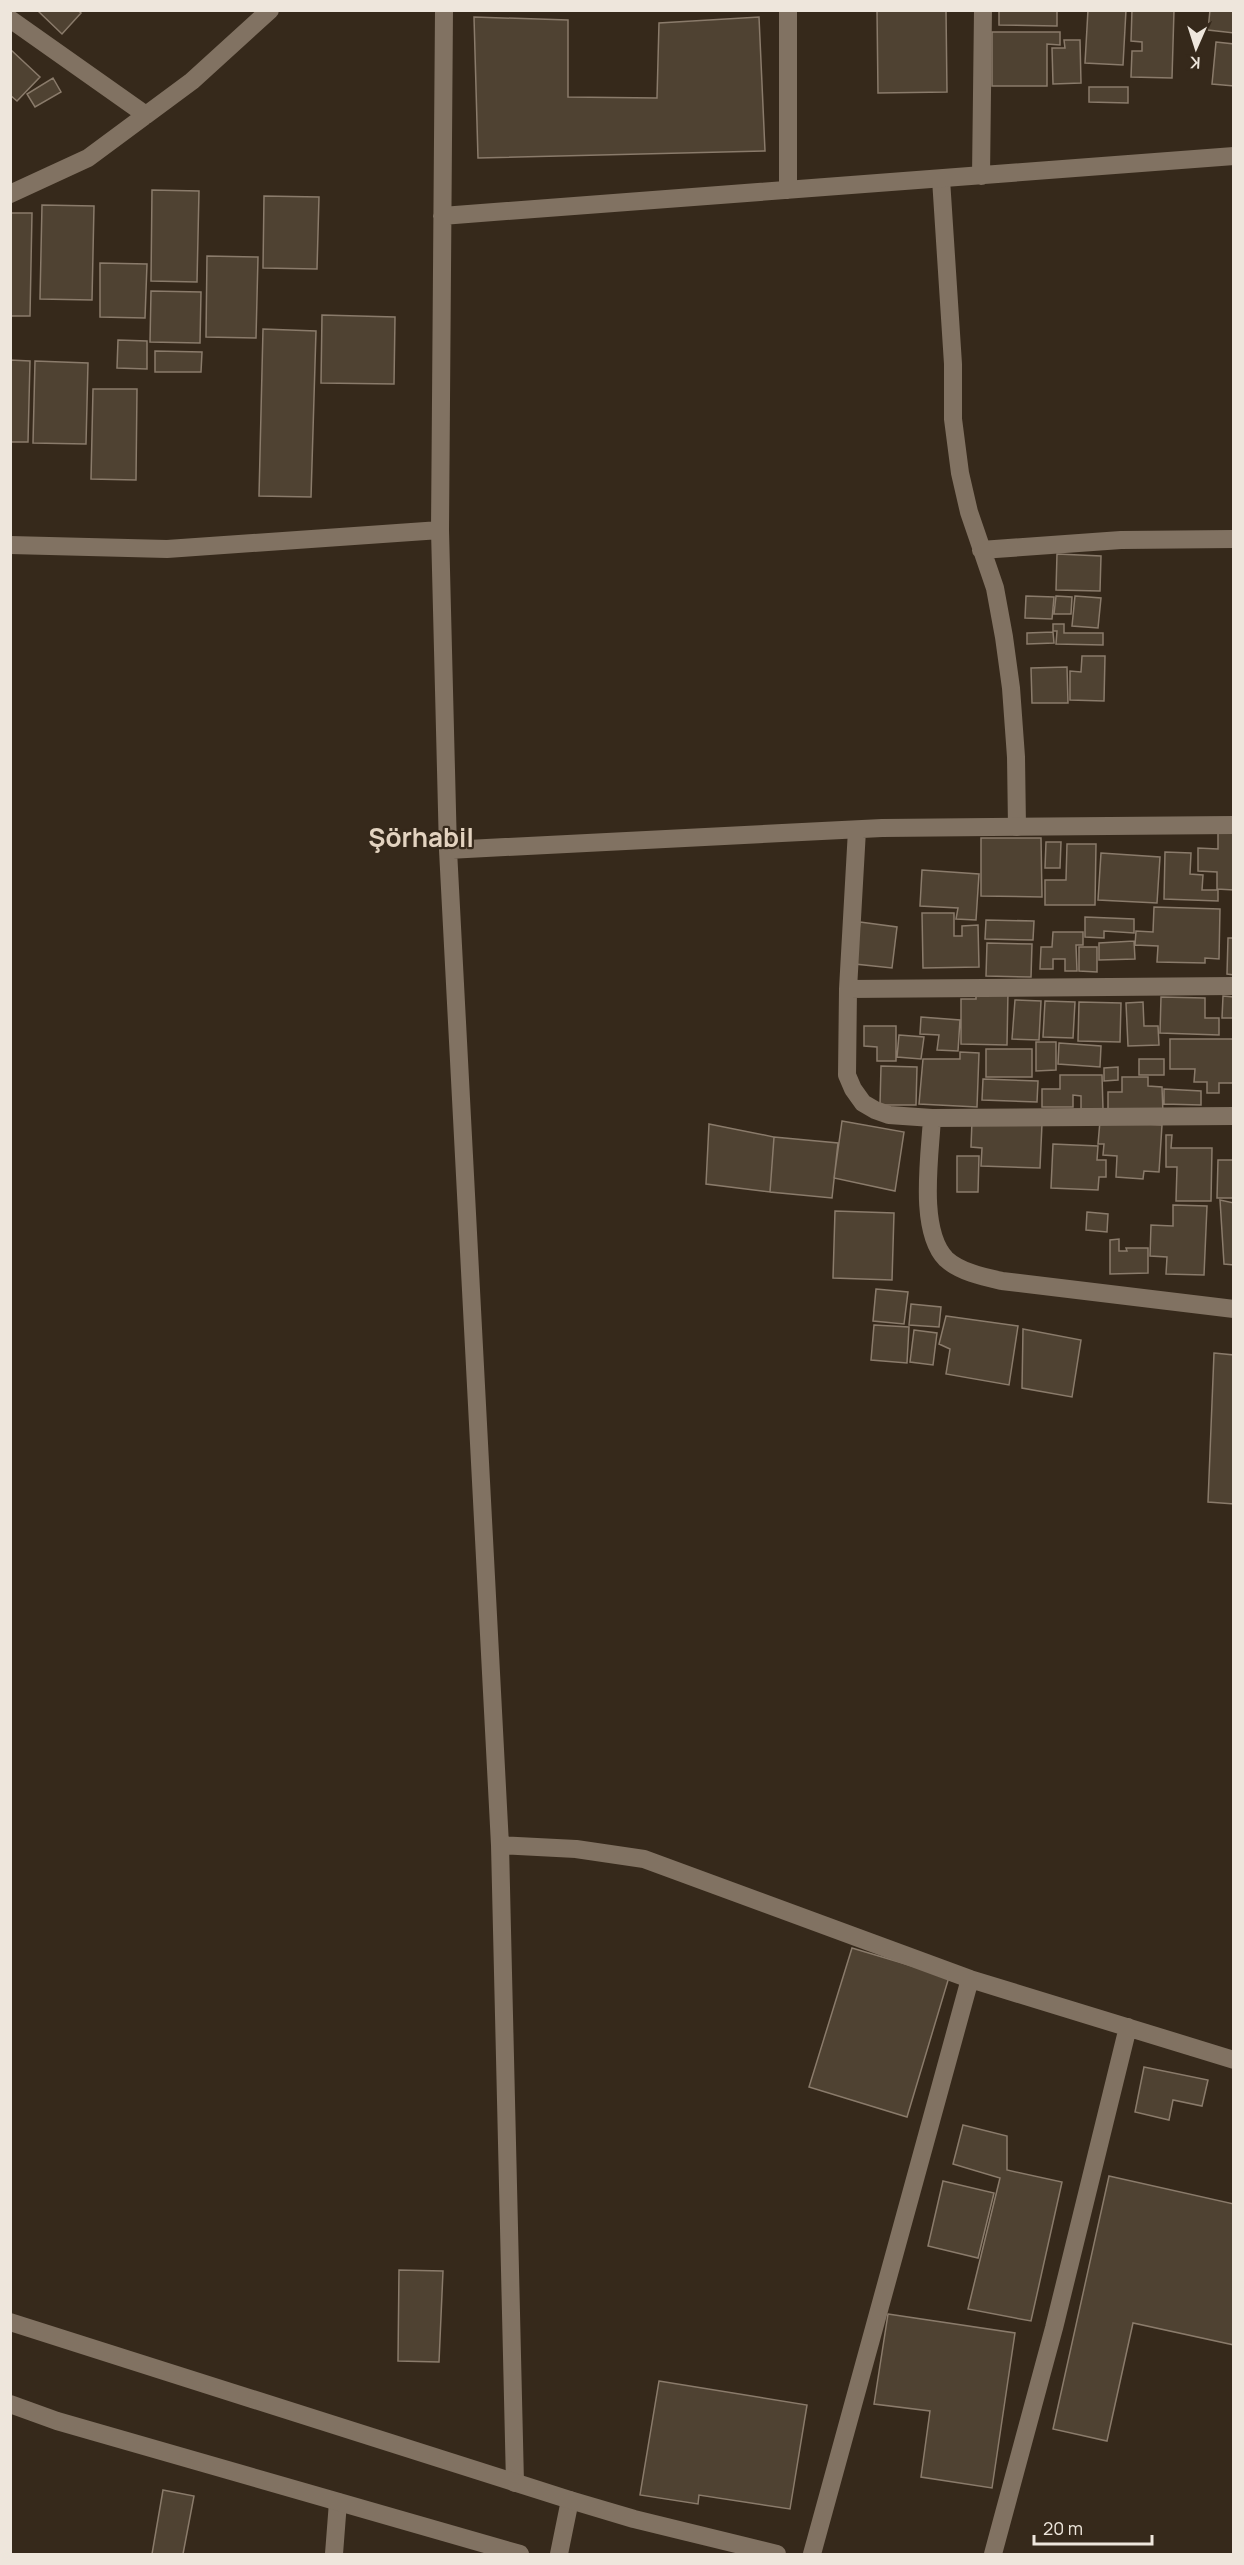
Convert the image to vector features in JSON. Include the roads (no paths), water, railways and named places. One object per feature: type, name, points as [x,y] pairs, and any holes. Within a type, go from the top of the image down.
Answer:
[{"type":"street","points":[[10,194],[88,158],[192,81],[270,10]]},
{"type":"street","points":[[444,10],[440,530],[448,850],[500,1845],[515,2483]]},
{"type":"street","points":[[788,10],[788,190]]},
{"type":"street","points":[[981,176],[983,10]]},
{"type":"street","points":[[10,19],[146,115]]},
{"type":"street","points":[[442,216],[1233,156]]},
{"type":"street","points":[[941,179],[953,364],[953,419],[960,473],[981,550],[995,588],[1011,688],[1016,758],[1017,827]]},
{"type":"street","points":[[10,545],[167,549],[440,530]]},
{"type":"street","points":[[981,550],[1121,540],[1233,539]]},
{"type":"street","points":[[448,850],[857,830],[1233,825]]},
{"type":"street","points":[[857,830],[848,989],[847,1075],[853,1089],[863,1102],[889,1115],[932,1118],[1233,1116]]},
{"type":"street","points":[[848,989],[1233,986]]},
{"type":"street","points":[[932,1118],[928,1206],[933,1234],[939,1250],[948,1261],[979,1276],[1002,1281],[1233,1309]]},
{"type":"street","points":[[500,1845],[576,1849],[644,1859],[970,1980],[1233,2060]]},
{"type":"street","points":[[812,2554],[970,1980]]},
{"type":"street","points":[[993,2554],[1054,2328],[1128,2027]]},
{"type":"street","points":[[10,2322],[570,2500],[633,2519],[777,2554]]},
{"type":"street","points":[[10,2404],[57,2421],[520,2554]]},
{"type":"street","points":[[559,2554],[570,2500]]},
{"type":"street","points":[[334,2554],[338,2502]]},
{"type":"district","name":"Şörhabil","points":[[421,838]]}]
